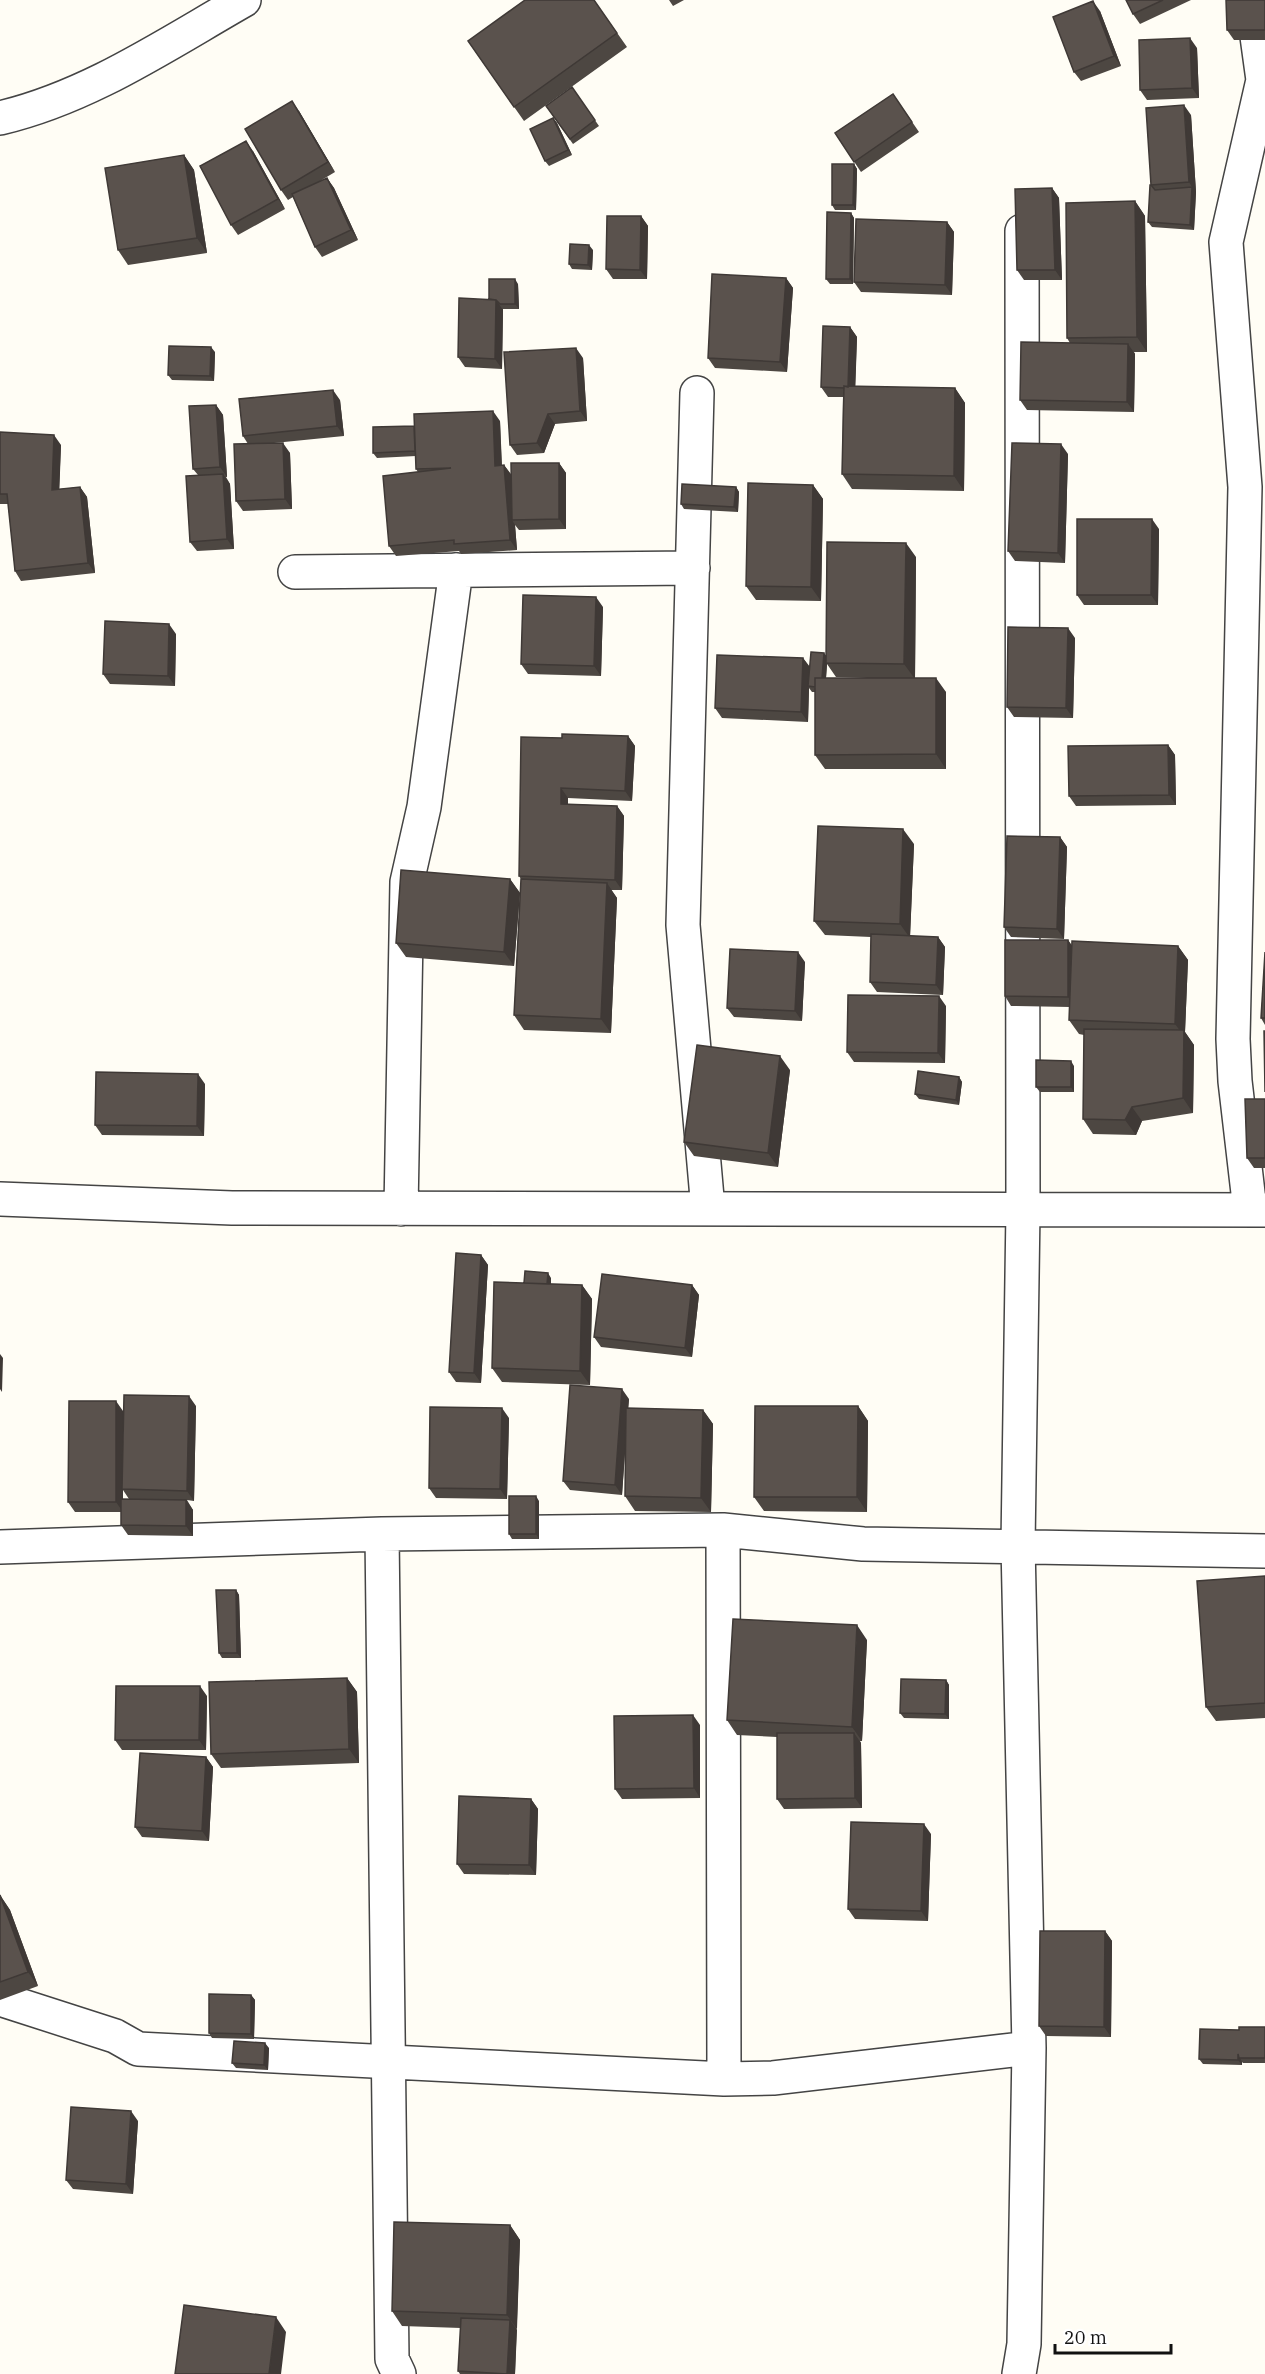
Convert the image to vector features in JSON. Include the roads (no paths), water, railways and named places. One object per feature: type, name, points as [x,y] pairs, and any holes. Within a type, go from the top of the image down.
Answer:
[{"type":"street","points":[[0,118],[30,111],[100,83],[244,0]]},
{"type":"street","points":[[0,1199],[232,1208],[1258,1210],[1235,1081],[1233,1039],[1245,486],[1226,242],[1263,80],[1252,0]]},
{"type":"street","points":[[1019,2374],[1024,2344],[1029,2048],[1018,1545],[1023,1210],[1022,196]]},
{"type":"street","points":[[697,393],[682,925],[708,1209]]},
{"type":"street","points":[[295,572],[693,568]]},
{"type":"street","points":[[401,1209],[407,882],[424,807],[456,570]]},
{"type":"street","points":[[723,1530],[724,2079]]},
{"type":"street","points":[[0,1548],[382,1534],[723,1530],[863,1544],[1265,1551]]},
{"type":"street","points":[[382,1534],[392,2359],[399,2374]]},
{"type":"street","points":[[0,1999],[115,2037],[138,2049],[724,2079],[773,2078],[1029,2048]]}]
